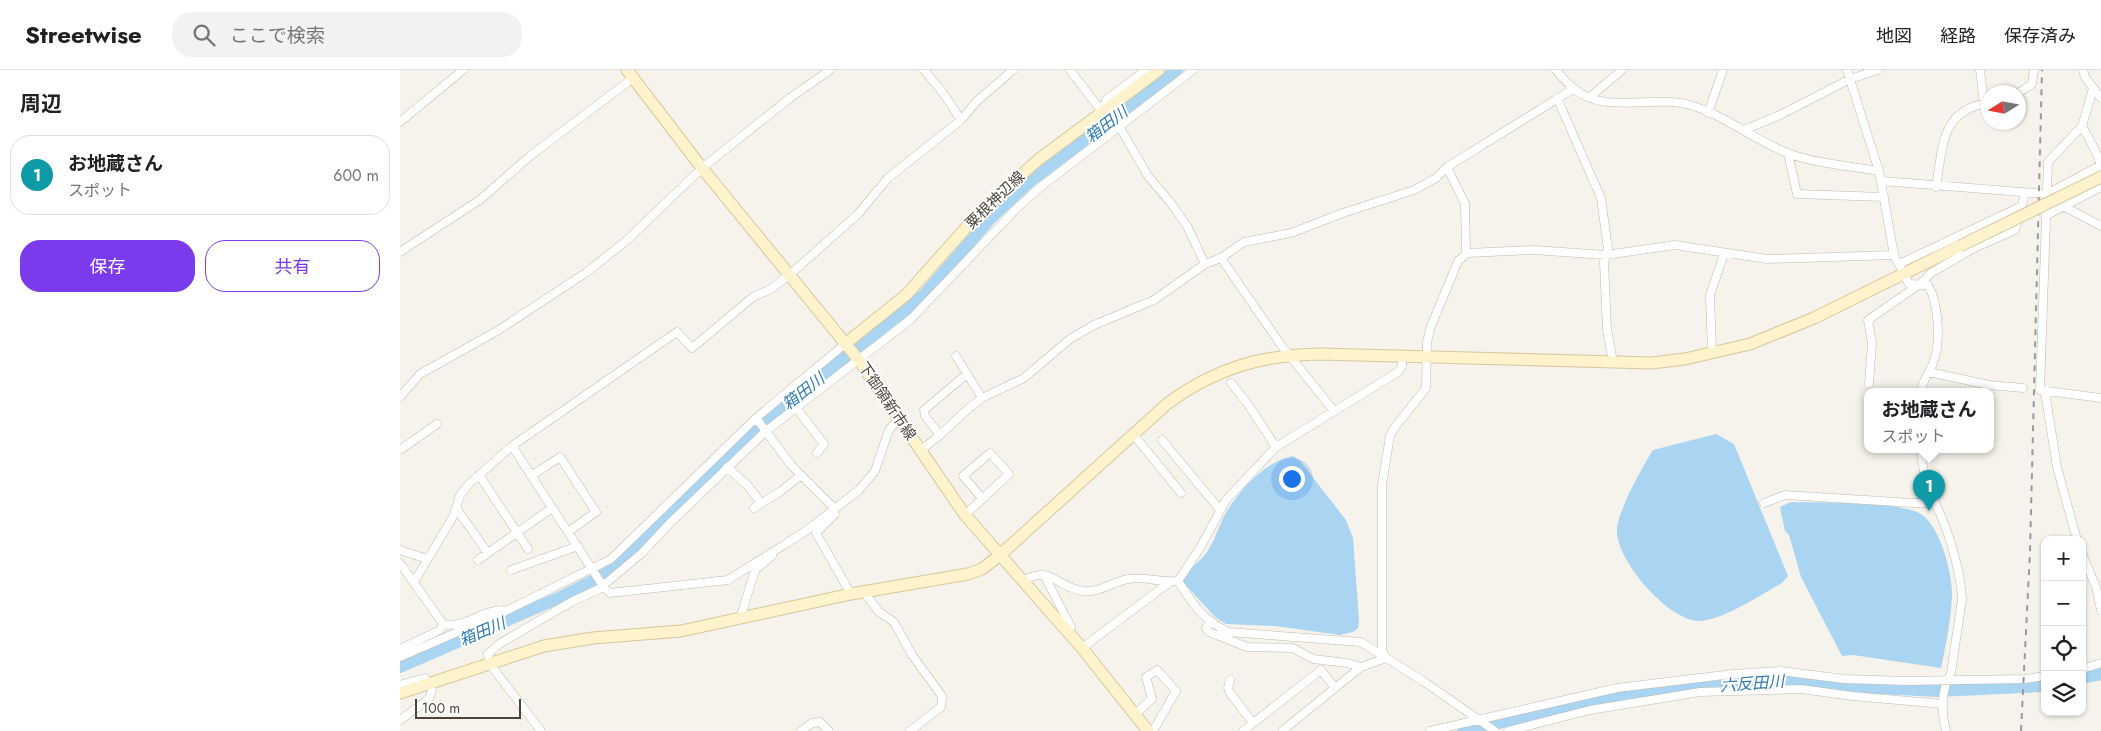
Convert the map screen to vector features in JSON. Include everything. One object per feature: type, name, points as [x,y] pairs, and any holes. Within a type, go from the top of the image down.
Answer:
[{"type":"street","points":[[400,122],[463,70]]},
{"type":"street","points":[[400,397],[420,374],[497,331],[587,272],[626,241],[702,168],[790,98],[830,70]]},
{"type":"street","points":[[924,70],[943,93],[961,120]]},
{"type":"street","points":[[414,582],[456,508],[460,495],[478,475],[512,446],[677,332],[692,348],[753,297],[770,289],[858,214],[888,178],[961,120],[976,102],[1013,70]]},
{"type":"street","points":[[1070,70],[1119,126],[1148,176],[1187,226],[1205,264]]},
{"type":"street","points":[[1105,111],[1106,100],[1146,70]]},
{"type":"street","name":"粟根神辺線","points":[[846,346],[906,295],[982,210],[1038,160],[1159,70]]},
{"type":"street","points":[[541,731],[489,662],[488,654],[499,644],[603,586],[642,553],[670,523],[766,431],[857,358],[910,320],[1018,207],[1062,169],[1193,70]]},
{"type":"street","points":[[1556,70],[1573,88],[1590,97],[1621,103],[1662,100],[1691,105],[1788,153],[1821,163],[1879,172]]},
{"type":"street","points":[[1590,97],[1622,70]]},
{"type":"street","points":[[1708,113],[1723,70]]},
{"type":"street","points":[[1847,70],[1882,181],[1894,255],[1909,284],[1928,285],[1936,313],[1937,346],[1929,372],[1922,382],[1921,388]]},
{"type":"street","points":[[1744,130],[1782,114],[1850,79],[1878,70]]},
{"type":"street","points":[[1980,70],[1983,85]]},
{"type":"street","points":[[2026,88],[2032,84],[2034,70]]},
{"type":"street","points":[[2083,70],[2097,87],[2101,98]]},
{"type":"street","points":[[400,252],[481,198],[631,73]]},
{"type":"street","name":"下御領新市線","points":[[631,73],[702,168],[857,358],[964,515],[1082,648],[1148,731]]},
{"type":"street","points":[[2097,87],[2082,126],[2048,162],[2044,216],[2040,390],[2101,398]]},
{"type":"street","points":[[920,451],[940,436],[982,398],[1024,378],[1070,340],[1094,325],[1154,300],[1205,264],[1221,258],[1244,242],[1291,233],[1414,190],[1436,178],[1447,167],[1573,88]]},
{"type":"street","points":[[1557,98],[1601,198],[1608,249],[1604,262],[1607,329],[1613,362]]},
{"type":"street","points":[[1936,187],[1948,127],[1955,116],[1981,106]]},
{"type":"street","points":[[1882,181],[1936,187],[2047,194],[2101,165],[2082,126]]},
{"type":"street","points":[[1788,153],[1797,194],[1884,197]]},
{"type":"street","points":[[1447,167],[1465,204],[1466,254]]},
{"type":"street","points":[[1901,269],[1960,246],[2101,177]]},
{"type":"street","points":[[2044,216],[2101,187]]},
{"type":"street","points":[[1869,384],[1872,343],[1868,320],[1920,284],[1931,273],[2015,230],[2025,194]]},
{"type":"street","points":[[400,693],[431,685],[489,662],[544,646],[593,638],[681,630],[851,594],[968,574],[982,569],[1168,404],[1208,378],[1232,366],[1288,354],[1651,363],[1712,352],[1750,344],[1814,318],[1901,269],[2022,206]]},
{"type":"street","points":[[2063,206],[2101,226]]},
{"type":"street","points":[[1386,658],[1382,650],[1382,485],[1385,461],[1395,427],[1426,388],[1430,329],[1458,261],[1466,254],[1533,250],[1606,255],[1675,245],[1724,254],[1773,259],[1894,255]]},
{"type":"street","points":[[1712,352],[1710,295],[1724,254]]},
{"type":"street","points":[[1221,258],[1288,354],[1334,411]]},
{"type":"street","points":[[400,657],[508,610],[611,559],[756,418],[846,346]]},
{"type":"street","points":[[956,356],[982,398]]},
{"type":"street","points":[[1082,648],[1174,581],[1200,548],[1220,510],[1236,487],[1276,447],[1398,372],[1402,366],[1402,356]]},
{"type":"street","points":[[1929,372],[1989,385],[2023,388]]},
{"type":"street","points":[[940,436],[925,416],[924,410],[967,374]]},
{"type":"street","points":[[1231,383],[1247,403],[1276,447]]},
{"type":"street","points":[[2045,392],[2057,467],[2076,536]]},
{"type":"street","points":[[796,408],[824,444],[817,453]]},
{"type":"street","points":[[756,418],[791,465],[837,507],[841,508],[816,533],[851,594]]},
{"type":"street","points":[[512,446],[592,570],[610,593],[728,580],[773,550],[776,550],[859,490],[875,471],[889,430],[899,418]]},
{"type":"street","points":[[400,450],[437,424]]},
{"type":"street","points":[[1133,434],[1181,493]]},
{"type":"street","points":[[1162,440],[1220,510]]},
{"type":"street","points":[[964,515],[1009,474],[990,453],[963,476],[982,498]]},
{"type":"street","points":[[1921,453],[1924,476],[1945,526],[1962,588],[1962,599],[1950,673],[1946,682],[1943,702],[1946,731]]},
{"type":"street","points":[[531,476],[560,457],[596,512],[568,532]]},
{"type":"street","points":[[727,467],[748,486],[761,503]]},
{"type":"street","points":[[478,475],[528,549]]},
{"type":"street","points":[[754,508],[801,475]]},
{"type":"street","points":[[1764,502],[1785,495],[1913,503],[1925,503],[1933,500]]},
{"type":"street","points":[[456,508],[488,552]]},
{"type":"street","points":[[478,560],[552,508]]},
{"type":"street","points":[[659,512],[670,523]]},
{"type":"street","points":[[511,570],[578,546]]},
{"type":"street","points":[[400,550],[427,559]]},
{"type":"street","points":[[740,619],[755,570],[776,553],[776,550]]},
{"type":"street","points":[[400,563],[443,624],[456,626],[492,611],[508,610]]},
{"type":"street","points":[[2086,563],[2096,587],[2101,610]]},
{"type":"street","points":[[1023,581],[1033,575],[1050,575],[1074,589],[1085,592],[1104,588],[1128,578],[1174,581],[1210,623],[1228,632],[1361,642],[1495,731]]},
{"type":"street","points":[[1044,575],[1071,627],[1069,633]]},
{"type":"street","points":[[864,592],[879,612],[894,622],[912,654],[942,696],[941,707],[910,731]]},
{"type":"street","points":[[1210,623],[1206,628],[1209,632],[1247,647],[1293,648],[1313,659],[1347,663],[1361,667]]},
{"type":"street","points":[[400,650],[440,630],[443,624]]},
{"type":"street","points":[[1282,731],[1361,667],[1386,658]]},
{"type":"street","points":[[2086,667],[2101,664]]},
{"type":"street","points":[[1135,714],[1152,699],[1146,677],[1157,670],[1176,691],[1153,731]]},
{"type":"street","points":[[1243,731],[1320,670],[1335,688]]},
{"type":"street","points":[[1430,731],[1617,688],[1733,674],[1780,670],[1844,679],[1946,682],[2041,677]]},
{"type":"street","points":[[400,685],[425,678],[431,685],[432,690],[429,699],[400,720]]},
{"type":"street","points":[[1230,680],[1228,688],[1230,693],[1253,723]]},
{"type":"street","points":[[1508,731],[1590,710],[1700,692],[1801,689],[1852,696],[1943,702]]},
{"type":"street","points":[[801,731],[812,723],[820,722],[829,731]]},
{"type":"water","points":[[1716,434],[1734,444],[1788,576],[1782,583],[1742,606],[1719,617],[1699,621],[1687,618],[1673,611],[1647,588],[1626,559],[1617,533],[1620,515],[1630,491],[1653,450]]},
{"type":"water","points":[[1293,456],[1300,461],[1346,520],[1353,538],[1359,620],[1358,628],[1353,632],[1340,635],[1275,626],[1226,624],[1215,617],[1183,582],[1187,574],[1207,552],[1227,511],[1247,484],[1273,463]]},
{"type":"water","points":[[1791,502],[1856,503],[1890,506],[1905,508],[1925,517],[1938,536],[1947,562],[1952,586],[1949,623],[1941,668],[1853,655],[1842,656],[1801,577],[1789,535],[1785,531],[1780,507]]},
{"type":"waterway","name":"箱田川","points":[[400,667],[563,596],[607,573],[623,561],[766,420],[924,295],[989,220],[1028,183],[1177,70]]},
{"type":"waterway","name":"六反田川","points":[[2086,677],[2101,674]]},
{"type":"waterway","name":"六反田川","points":[[1463,731],[1637,692],[1731,684],[1795,680],[1859,687],[1938,691],[2041,686]]},
{"type":"railway","points":[[2021,731],[2030,552],[2042,70]]},
{"type":"place","name":"お地蔵さん","points":[[1929,511]]}]
